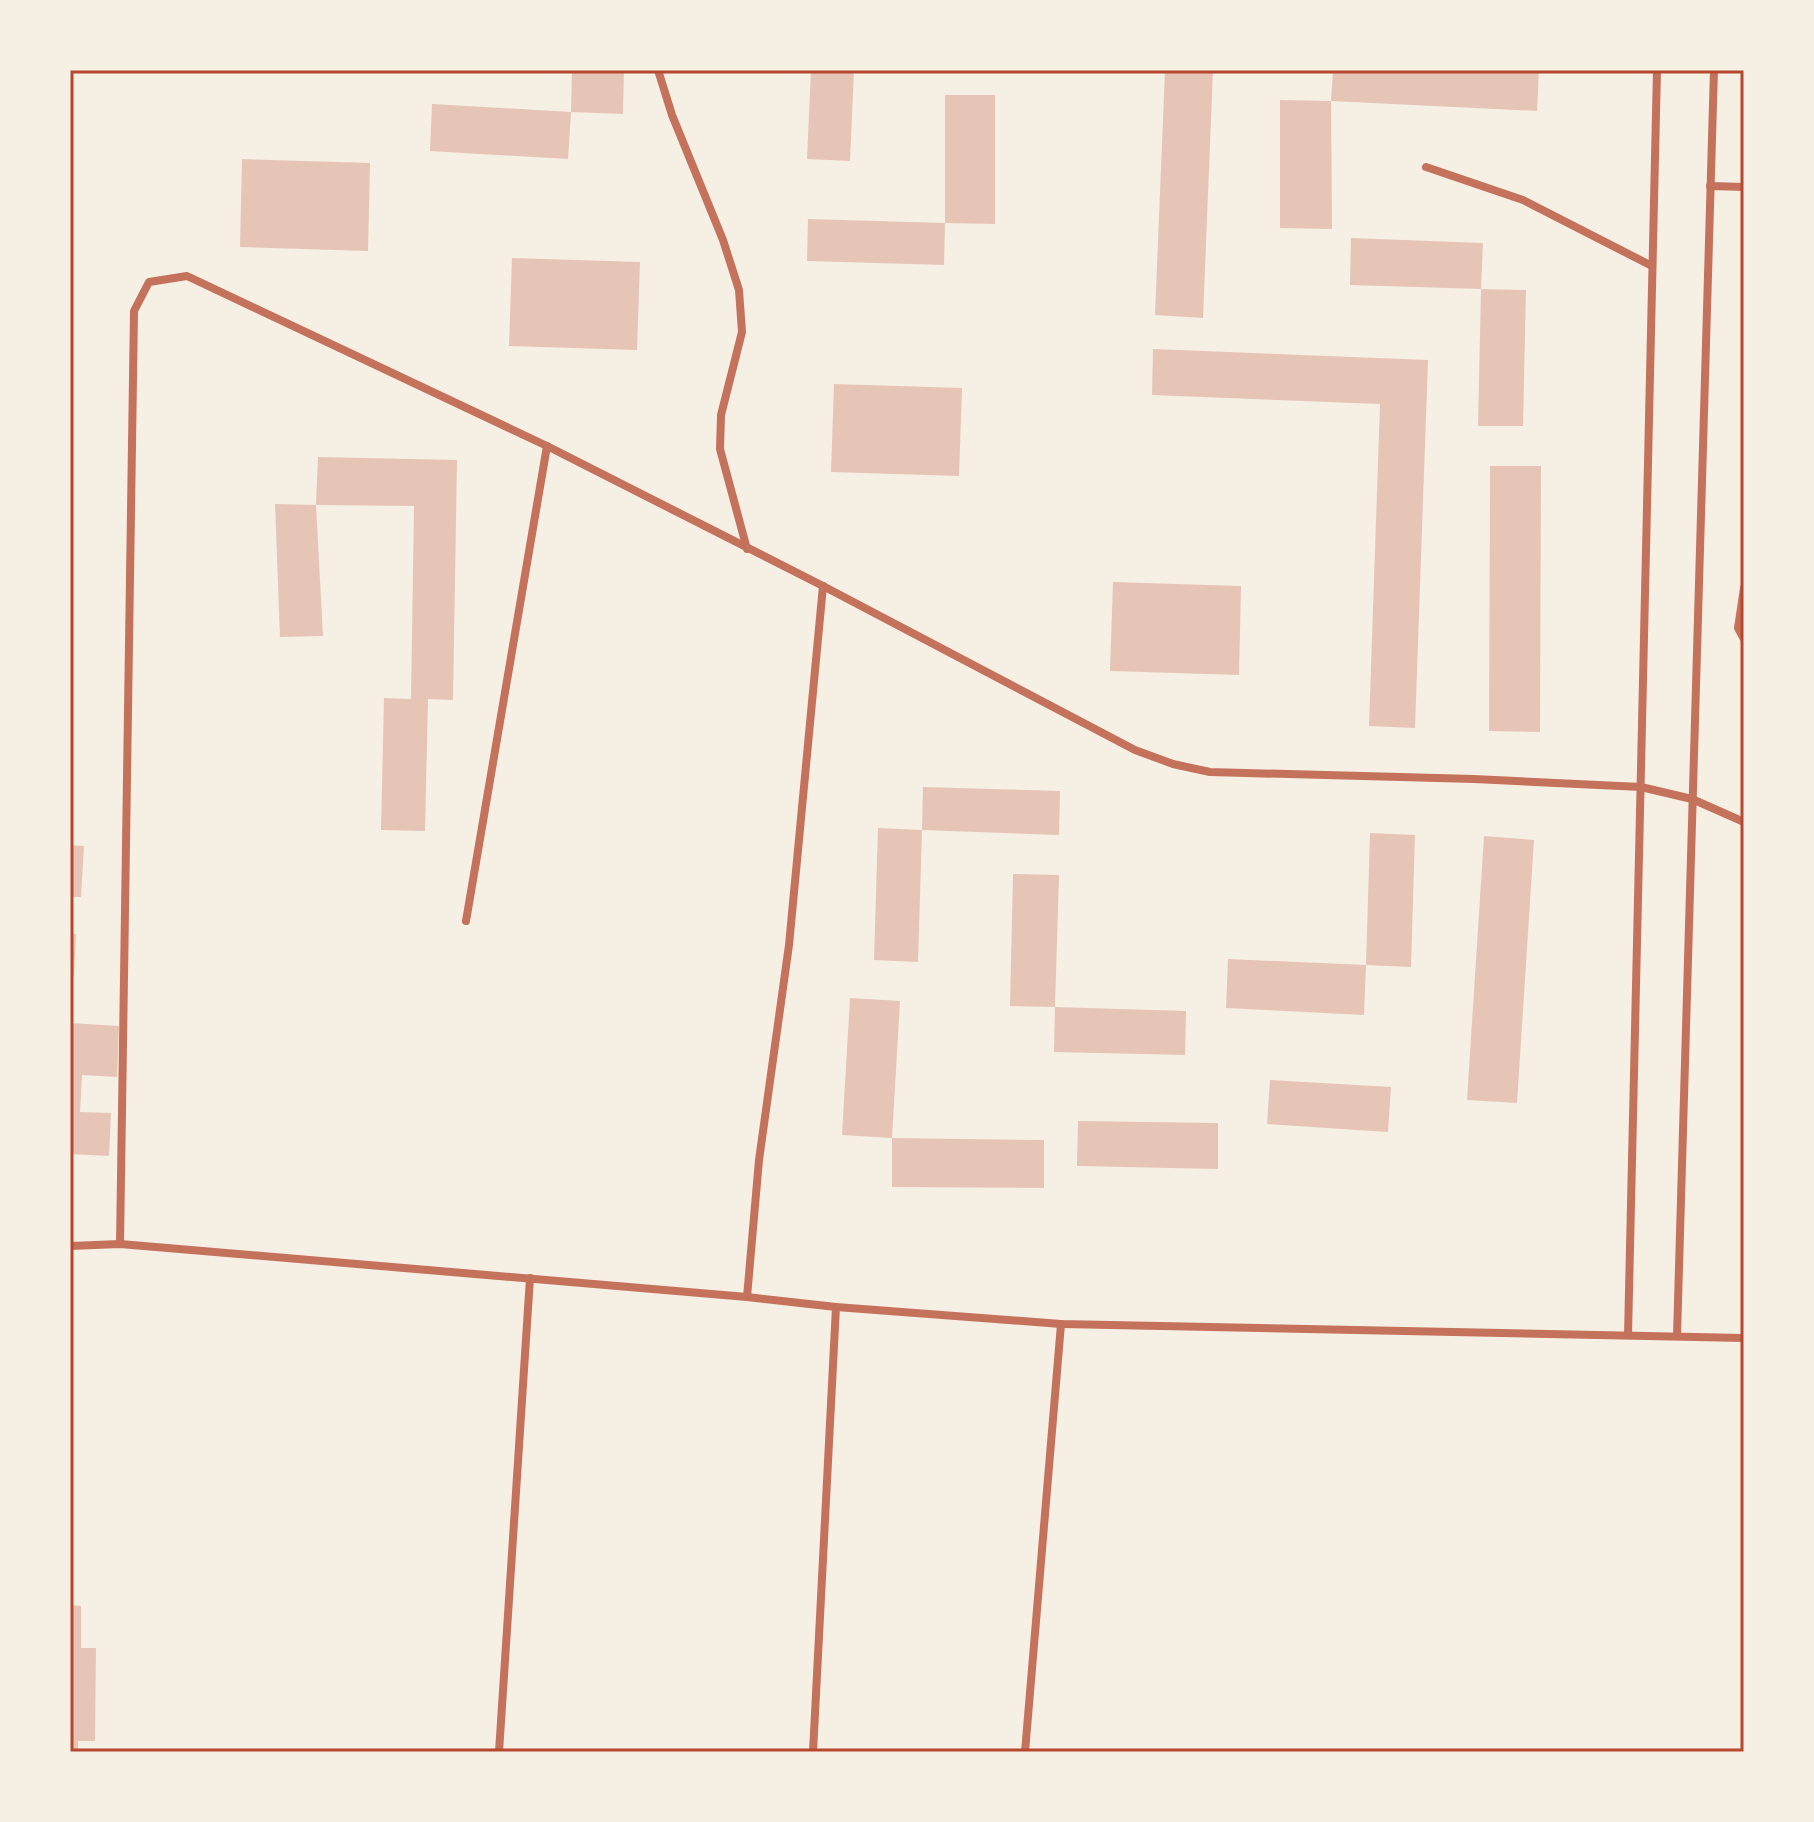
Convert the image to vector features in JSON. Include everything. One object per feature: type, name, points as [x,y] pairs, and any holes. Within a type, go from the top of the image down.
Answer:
[{"type":"street","points":[[658,70],[672,115],[723,240],[739,290],[742,332],[721,415],[720,449],[747,549]]},
{"type":"street","points":[[1628,1335],[1657,70]]},
{"type":"street","points":[[1677,1336],[1714,70]]},
{"type":"street","points":[[1426,167],[1523,200],[1652,266]]},
{"type":"street","points":[[1710,186],[1744,187]]},
{"type":"street","points":[[120,1244],[134,311],[149,282],[187,276],[547,446],[1135,750],[1173,764],[1210,772],[1641,787],[1692,799],[1744,822]]},
{"type":"street","points":[[466,921],[547,446]]},
{"type":"street","points":[[747,1297],[759,1160],[789,945],[823,586]]},
{"type":"street","points":[[1744,588],[1738,628],[1744,639]]},
{"type":"street","points":[[70,1246],[120,1244],[1061,1324],[1744,1338]]},
{"type":"street","points":[[499,1752],[530,1278]]},
{"type":"street","points":[[813,1752],[836,1307]]},
{"type":"street","points":[[1025,1752],[1061,1324]]},
{"type":"building","points":[[572,70],[624,70],[623,114],[571,112]]},
{"type":"building","points":[[811,70],[854,70],[850,161],[807,159]]},
{"type":"building","points":[[1165,70],[1213,70],[1203,318],[1155,315]]},
{"type":"building","points":[[1333,70],[1539,70],[1537,111],[1331,101]]},
{"type":"building","points":[[945,95],[995,95],[995,224],[945,223]]},
{"type":"building","points":[[1280,100],[1331,101],[1332,229],[1280,228]]},
{"type":"building","points":[[432,104],[571,112],[568,159],[430,151]]},
{"type":"building","points":[[242,159],[370,163],[368,251],[240,247]]},
{"type":"building","points":[[808,219],[945,223],[944,265],[807,261]]},
{"type":"building","points":[[1351,238],[1483,243],[1481,289],[1350,285]]},
{"type":"building","points":[[512,258],[640,262],[637,350],[509,346]]},
{"type":"building","points":[[1481,289],[1526,290],[1523,426],[1478,426]]},
{"type":"building","points":[[1153,349],[1428,360],[1415,728],[1369,726],[1380,404],[1152,395]]},
{"type":"building","points":[[834,384],[962,388],[959,476],[831,472]]},
{"type":"building","points":[[318,457],[457,460],[453,700],[428,699],[425,831],[381,830],[384,698],[411,699],[414,506],[316,505]]},
{"type":"building","points":[[1490,466],[1541,466],[1540,732],[1489,731]]},
{"type":"building","points":[[275,504],[316,505],[323,636],[280,637]]},
{"type":"building","points":[[1113,582],[1241,586],[1239,675],[1110,671]]},
{"type":"building","points":[[923,787],[1060,791],[1059,835],[922,830]]},
{"type":"building","points":[[878,828],[922,830],[918,962],[874,960]]},
{"type":"building","points":[[1370,833],[1415,835],[1411,967],[1366,965]]},
{"type":"building","points":[[1484,836],[1534,840],[1517,1103],[1467,1100]]},
{"type":"building","points":[[70,845],[84,846],[81,897],[70,897]]},
{"type":"building","points":[[1013,874],[1059,875],[1055,1007],[1010,1006]]},
{"type":"building","points":[[70,933],[76,934],[74,976],[70,976]]},
{"type":"building","points":[[1228,959],[1366,965],[1364,1015],[1226,1008]]},
{"type":"building","points":[[850,998],[900,1001],[892,1138],[842,1135]]},
{"type":"building","points":[[1055,1007],[1186,1011],[1185,1055],[1054,1052]]},
{"type":"building","points":[[70,1023],[119,1026],[117,1077],[82,1075],[80,1112],[111,1113],[109,1156],[70,1154]]},
{"type":"building","points":[[1270,1080],[1391,1087],[1388,1132],[1267,1124]]},
{"type":"building","points":[[1078,1121],[1218,1123],[1218,1169],[1077,1166]]},
{"type":"building","points":[[892,1138],[1044,1140],[1044,1188],[892,1187]]},
{"type":"building","points":[[70,1605],[81,1606],[81,1648],[96,1648],[95,1741],[78,1741],[78,1752],[70,1752]]}]
